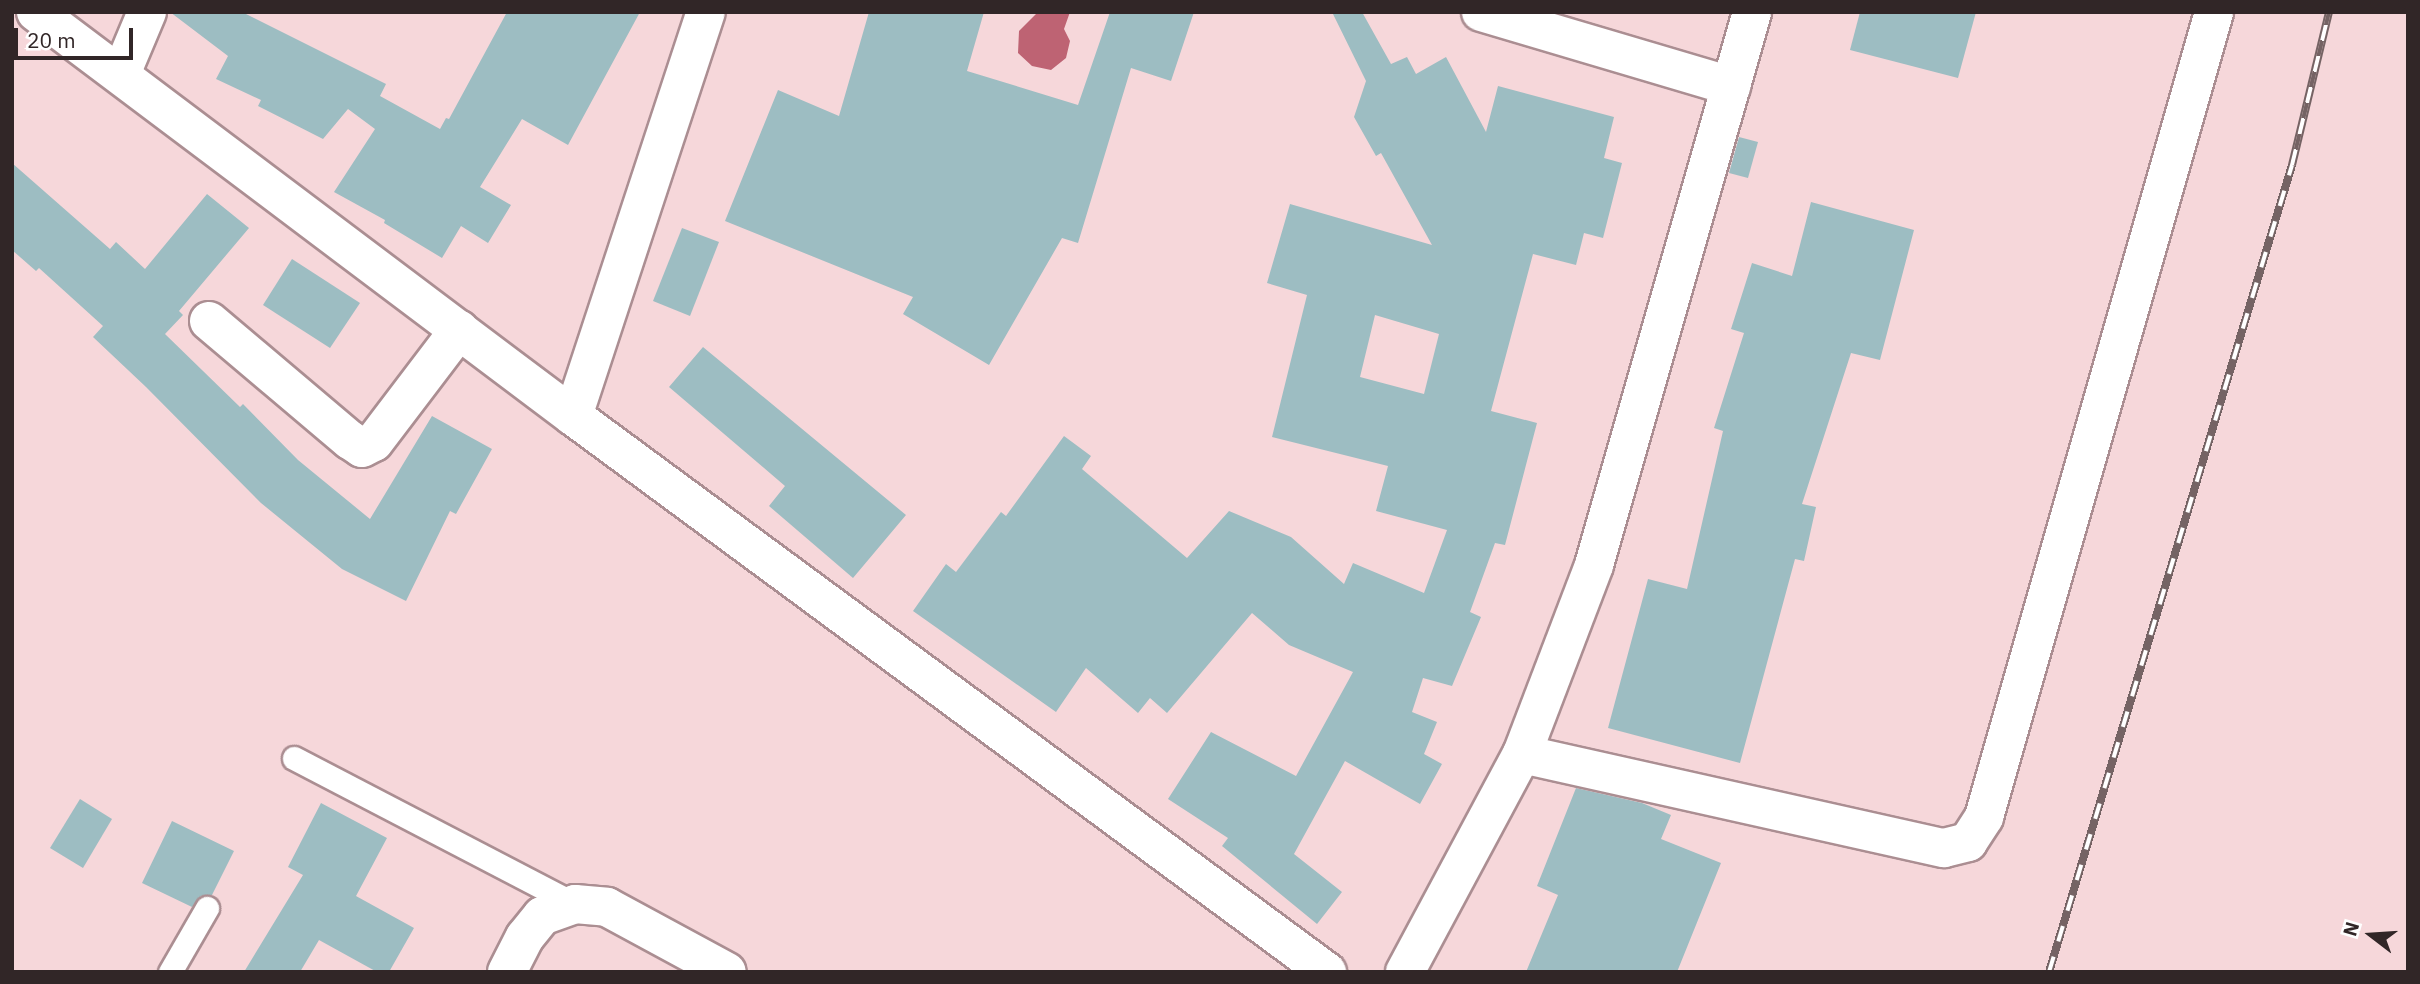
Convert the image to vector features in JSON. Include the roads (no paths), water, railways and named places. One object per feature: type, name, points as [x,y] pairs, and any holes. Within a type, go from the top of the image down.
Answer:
[{"type":"street","points":[[36,12],[573,416],[1327,972]]},
{"type":"street","points":[[121,74],[147,12]]},
{"type":"street","points":[[573,416],[706,12]]},
{"type":"street","points":[[1481,12],[1731,86]]},
{"type":"street","points":[[1405,972],[1522,754],[1594,565],[1752,12]]},
{"type":"street","points":[[1522,754],[1944,848],[1968,842],[1984,817],[2214,12]]},
{"type":"street","points":[[209,321],[362,448],[374,442],[459,330]]},
{"type":"street","points":[[507,972],[525,937],[542,916],[575,904],[607,907],[727,972]]},
{"type":"lane","points":[[294,758],[575,904]]},
{"type":"lane","points":[[170,972],[207,908]]},
{"type":"railway","points":[[2049,972],[2292,165],[2329,12]]}]
